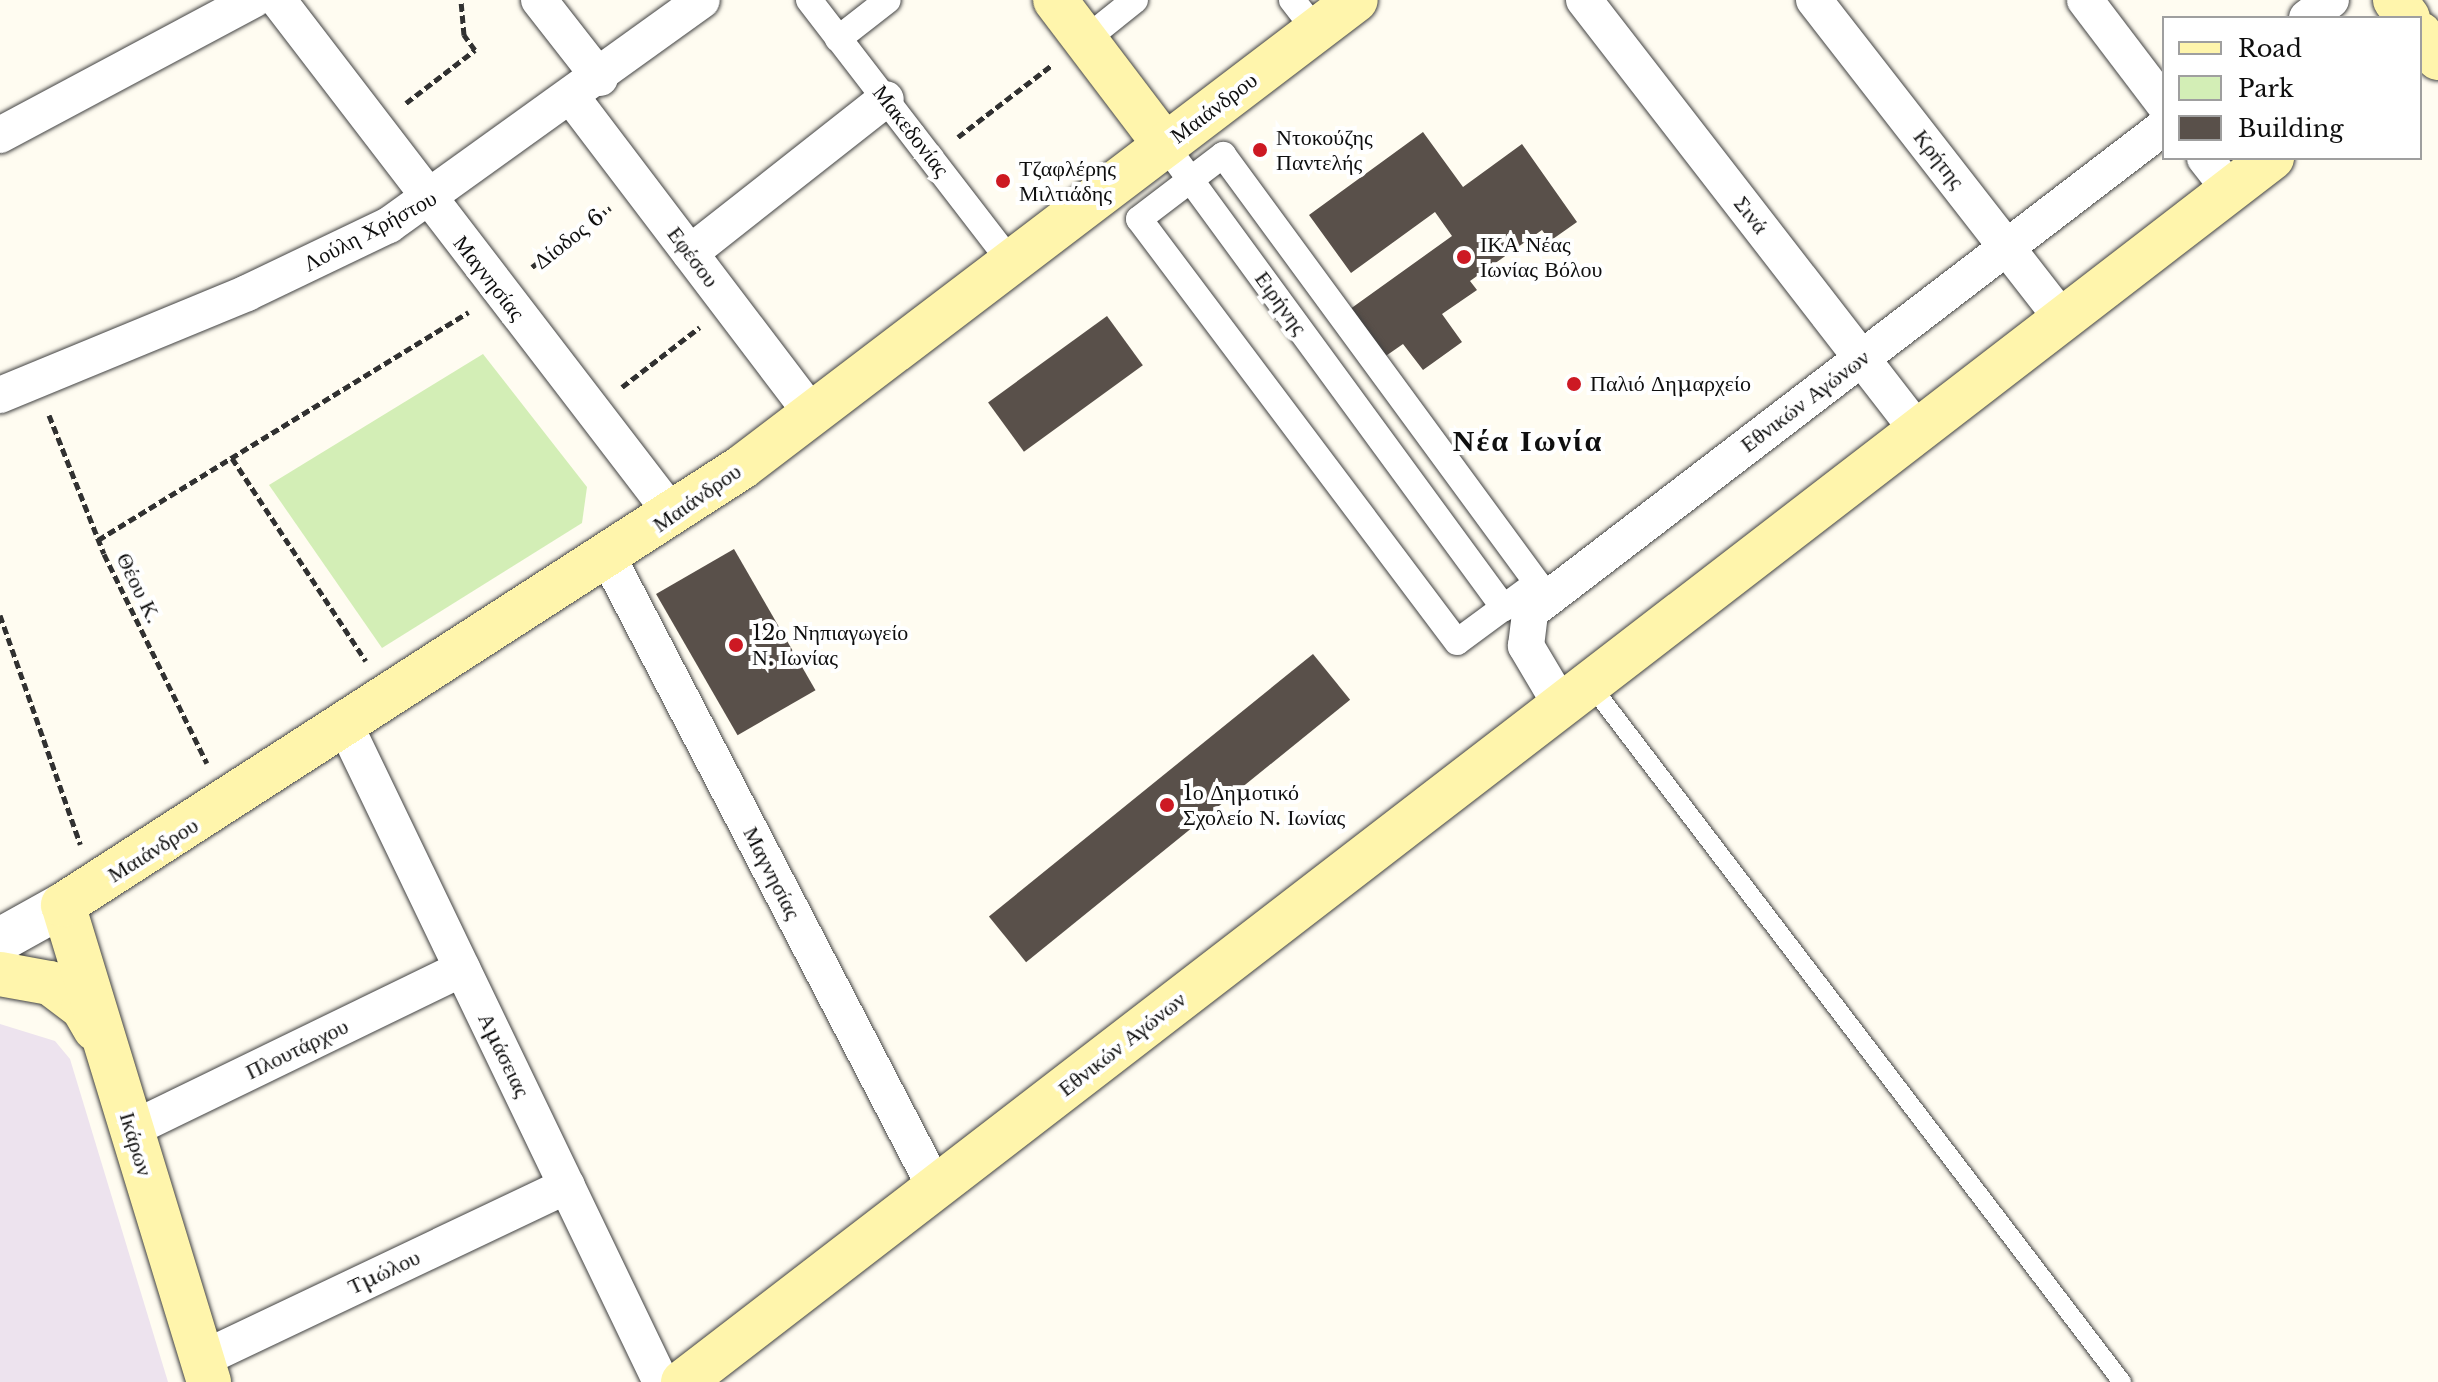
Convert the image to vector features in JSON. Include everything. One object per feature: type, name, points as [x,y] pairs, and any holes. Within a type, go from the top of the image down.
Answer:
[{"type":"main road","name":"Ειρήνης","points":[[1055,0],[1165,145]]},
{"type":"main road","name":"Μαιάνδρου","points":[[80,895],[227,804],[673,515],[813,415],[1165,145],[1304,16],[1356,0]]},
{"type":"main road","name":"Εθνικών Αγώνων","points":[[683,1382],[2062,319],[2218,174],[2265,160]]},
{"type":"main road","name":"Ικάρων","points":[[80,895],[108,1051],[206,1370]]},
{"type":"main road","points":[[0,974],[41,980],[69,995],[108,1051]]},
{"type":"street","points":[[0,135],[253,0]]},
{"type":"street","name":"Μαγνησίας","points":[[278,0],[673,515]]},
{"type":"street","name":"Εφέσου","points":[[539,0],[638,186],[813,415]]},
{"type":"street","name":"Λούλη Χρήστου","points":[[0,395],[261,287],[430,202],[702,0]]},
{"type":"street","name":"Μακεδονίας","points":[[809,0],[1011,262]]},
{"type":"street","points":[[838,39],[888,0]]},
{"type":"street","points":[[1085,40],[1135,0]]},
{"type":"street","name":"Σινά","points":[[1584,0],[1918,431]]},
{"type":"street","name":"Κρήτης","points":[[1814,0],[2062,319]]},
{"type":"street","points":[[2085,0],[2162,101]]},
{"type":"street","points":[[2310,16],[2331,0]]},
{"type":"street","points":[[690,253],[886,99]]},
{"type":"street","name":"Εθνικών Αγώνων","points":[[1576,694],[1526,646],[1530,612],[2162,129]]},
{"type":"street","name":"Ειρήνης","points":[[1165,145],[1504,608]]},
{"type":"street","points":[[1223,155],[1537,583],[1504,608],[1457,642],[1139,219],[1223,155]]},
{"type":"street","name":"Μαγνησίας","points":[[609,559],[935,1187]]},
{"type":"street","name":"Αμάσειας","points":[[346,727],[661,1382]]},
{"type":"street","name":"Μαιάνδρου","points":[[0,940],[80,895]]},
{"type":"street","name":"Πλουτάρχου","points":[[132,1129],[462,969]]},
{"type":"street","name":"Τμώλου","points":[[206,1370],[567,1186]]},
{"type":"lane","points":[[1576,694],[2122,1382]]},
{"type":"path","points":[[374,128],[475,50],[464,35],[461,0]]},
{"type":"path","points":[[932,157],[1085,40]]},
{"type":"path","name":"Δίοδος 6","points":[[98,540],[500,292],[638,186]]},
{"type":"path","points":[[617,390],[729,305]]},
{"type":"path","name":"Θέου Κ.","points":[[35,381],[98,540],[227,804]]},
{"type":"path","points":[[232,458],[391,698]]},
{"type":"path","points":[[0,615],[53,781],[80,895]]},
{"type":"shaded area","points":[[0,1024],[55,1041],[70,1059],[168,1382],[0,1382]]},
{"type":"green space","points":[[483,354],[587,487],[582,523],[382,648],[269,485]]},
{"type":"building","name":"ΙΚΑ Νέας Ιωνίας Βόλου","points":[[1423,132],[1463,187],[1522,144],[1577,222],[1550,241],[1542,230],[1470,281],[1477,290],[1442,314],[1462,342],[1423,370],[1403,344],[1380,360],[1346,312],[1452,236],[1435,212],[1351,273],[1309,215]]},
{"type":"building","points":[[1107,316],[1143,365],[1024,452],[988,402]]},
{"type":"building","name":"12ο Νηπιαγωγείο Ν. Ιωνίας","points":[[734,549],[816,690],[738,735],[656,594]]},
{"type":"building","name":"1ο Δημοτικό Σχολείο Ν. Ιωνίας","points":[[1313,654],[1350,700],[1026,962],[989,916]]},
{"type":"place","name":"Ντοκούζης Παντελής","points":[[1260,150]]},
{"type":"place","name":"Τζαφλέρης Μιλτιάδης","points":[[1003,181]]},
{"type":"place","name":"ΙΚΑ Νέας Ιωνίας Βόλου","points":[[1464,257]]},
{"type":"place","name":"Παλιό Δημαρχείο","points":[[1574,384]]},
{"type":"place","name":"12ο Νηπιαγωγείο Ν. Ιωνίας","points":[[736,645]]},
{"type":"place","name":"1ο Δημοτικό Σχολείο Ν. Ιωνίας","points":[[1167,805]]},
{"type":"district","name":"Νέα Ιωνία","points":[[1528,441]]}]
